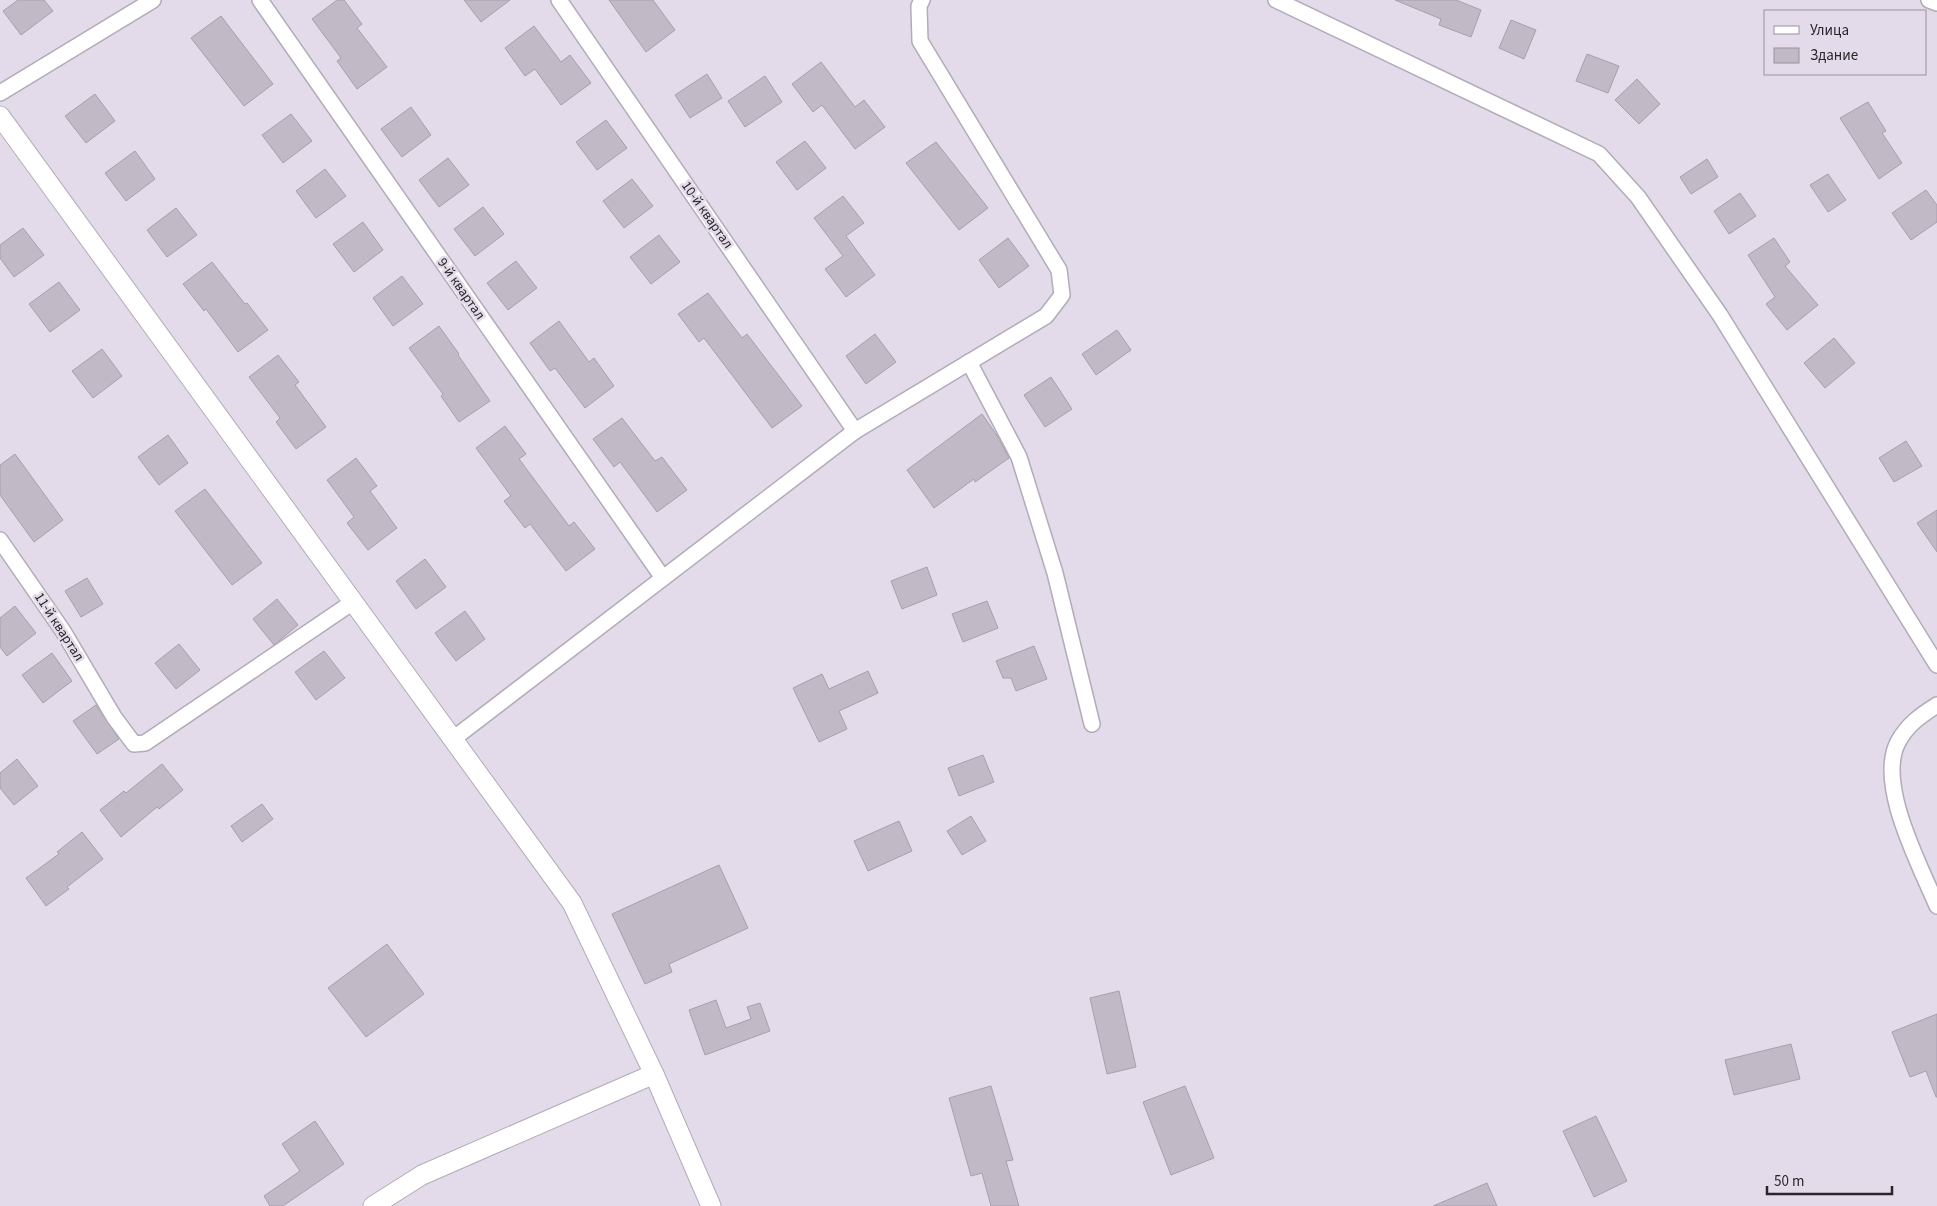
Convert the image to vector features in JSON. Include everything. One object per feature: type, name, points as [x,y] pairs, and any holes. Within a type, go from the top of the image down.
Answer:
[{"type":"street","points":[[0,93],[153,0]]},
{"type":"street","name":"9-й квартал","points":[[260,0],[663,578]]},
{"type":"street","name":"10-й квартал","points":[[559,0],[855,430]]},
{"type":"street","points":[[453,739],[855,430],[1046,316],[1062,295],[1059,270],[920,41],[919,6],[922,0]]},
{"type":"street","points":[[1276,0],[1599,154],[1638,196],[1720,315],[1937,665]]},
{"type":"street","points":[[1930,0],[1937,3]]},
{"type":"street","points":[[0,116],[572,903],[654,1074],[711,1206]]},
{"type":"street","points":[[969,362],[1019,457],[1055,573],[1092,724]]},
{"type":"street","name":"11-й квартал","points":[[0,540],[63,631],[114,717],[134,744],[145,743],[353,602]]},
{"type":"street","points":[[1937,705],[1916,718],[1898,742],[1891,770],[1898,812],[1937,906]]},
{"type":"street","points":[[373,1206],[422,1175],[654,1074]]},
{"type":"building","points":[[18,0],[44,0],[53,11],[21,35],[3,11]]},
{"type":"building","points":[[337,0],[344,0],[362,24],[357,28],[387,67],[357,89],[337,61],[341,58],[312,19]]},
{"type":"building","points":[[464,0],[510,0],[481,22]]},
{"type":"building","points":[[609,0],[653,0],[675,30],[646,52]]},
{"type":"building","points":[[1395,0],[1456,0],[1481,10],[1471,37],[1439,25],[1441,19]]},
{"type":"building","points":[[221,16],[273,84],[244,106],[191,38]]},
{"type":"building","points":[[1511,20],[1536,30],[1524,59],[1499,48]]},
{"type":"building","points":[[534,26],[561,62],[570,55],[591,83],[561,105],[535,69],[525,76],[505,48]]},
{"type":"building","points":[[1587,54],[1619,66],[1608,93],[1576,81]]},
{"type":"building","points":[[821,62],[855,107],[864,100],[885,127],[855,149],[822,105],[813,112],[792,84]]},
{"type":"building","points":[[707,74],[722,98],[690,118],[675,95]]},
{"type":"building","points":[[765,76],[782,102],[745,127],[728,101]]},
{"type":"building","points":[[1637,79],[1660,104],[1639,124],[1615,100]]},
{"type":"building","points":[[95,94],[115,121],[86,143],[65,116]]},
{"type":"building","points":[[1868,102],[1886,131],[1882,133],[1902,163],[1879,179],[1840,118]]},
{"type":"building","points":[[411,107],[431,135],[402,157],[381,129]]},
{"type":"building","points":[[291,114],[312,141],[283,163],[262,135]]},
{"type":"building","points":[[606,120],[627,148],[597,170],[576,142]]},
{"type":"building","points":[[805,141],[826,168],[797,190],[776,162]]},
{"type":"building","points":[[936,142],[988,208],[959,230],[906,163]]},
{"type":"building","points":[[135,151],[155,179],[126,201],[105,173]]},
{"type":"building","points":[[448,158],[469,185],[439,207],[419,180]]},
{"type":"building","points":[[1707,159],[1718,177],[1691,194],[1680,177]]},
{"type":"building","points":[[325,169],[346,196],[316,218],[296,191]]},
{"type":"building","points":[[1828,174],[1846,200],[1828,212],[1810,185]]},
{"type":"building","points":[[632,179],[653,206],[624,228],[603,201]]},
{"type":"building","points":[[1926,190],[1937,205],[1937,222],[1911,240],[1892,213]]},
{"type":"building","points":[[1740,193],[1756,216],[1729,234],[1714,211]]},
{"type":"building","points":[[843,196],[864,223],[846,236],[875,275],[846,297],[825,269],[843,256],[814,218]]},
{"type":"building","points":[[483,207],[504,234],[475,256],[454,229]]},
{"type":"building","points":[[176,208],[197,235],[167,257],[147,230]]},
{"type":"building","points":[[363,222],[383,250],[354,272],[333,244]]},
{"type":"building","points":[[23,228],[44,255],[14,277],[0,258],[0,245]]},
{"type":"building","points":[[659,235],[680,262],[651,284],[630,257]]},
{"type":"building","points":[[1008,238],[1029,266],[999,288],[979,260]]},
{"type":"building","points":[[1774,238],[1790,262],[1785,266],[1818,305],[1787,330],[1766,304],[1775,297],[1748,255]]},
{"type":"building","points":[[516,261],[537,288],[508,310],[487,283]]},
{"type":"building","points":[[212,262],[268,330],[238,352],[206,309],[204,311],[183,284]]},
{"type":"building","points":[[402,276],[423,304],[393,326],[373,298]]},
{"type":"building","points":[[59,282],[80,310],[50,332],[29,304]]},
{"type":"building","points":[[708,293],[742,338],[747,334],[802,406],[772,428],[704,338],[699,342],[678,314]]},
{"type":"building","points":[[559,321],[589,362],[594,358],[614,386],[585,408],[555,368],[550,371],[530,343]]},
{"type":"building","points":[[439,326],[490,401],[459,422],[441,396],[443,394],[409,348]]},
{"type":"building","points":[[1117,330],[1131,350],[1096,375],[1082,354]]},
{"type":"building","points":[[875,334],[896,362],[866,384],[846,356]]},
{"type":"building","points":[[1834,338],[1855,363],[1825,388],[1804,363]]},
{"type":"building","points":[[102,349],[122,376],[93,398],[72,371]]},
{"type":"building","points":[[278,355],[299,382],[295,385],[326,427],[296,449],[276,422],[280,418],[249,377]]},
{"type":"building","points":[[1051,377],[1072,409],[1045,427],[1024,395]]},
{"type":"building","points":[[982,414],[998,437],[1009,458],[975,482],[974,479],[934,508],[907,470]]},
{"type":"building","points":[[622,418],[655,461],[662,457],[687,490],[657,512],[620,462],[614,467],[593,439]]},
{"type":"building","points":[[505,426],[526,454],[519,459],[569,526],[574,522],[595,549],[566,571],[530,524],[525,528],[504,501],[511,496],[476,448]]},
{"type":"building","points":[[168,435],[188,463],[159,485],[138,457]]},
{"type":"building","points":[[1906,441],[1922,466],[1894,482],[1879,458]]},
{"type":"building","points":[[15,454],[63,520],[34,542],[0,495],[0,465]]},
{"type":"building","points":[[356,458],[377,486],[370,491],[397,528],[368,550],[347,523],[354,517],[327,480]]},
{"type":"building","points":[[205,489],[262,563],[232,585],[175,511]]},
{"type":"building","points":[[1937,510],[1937,552],[1917,523]]},
{"type":"building","points":[[425,559],[446,587],[416,609],[396,581]]},
{"type":"building","points":[[927,567],[937,595],[902,609],[891,581]]},
{"type":"building","points":[[87,578],[103,604],[81,617],[65,591]]},
{"type":"building","points":[[277,599],[298,625],[274,645],[253,619]]},
{"type":"building","points":[[987,601],[998,628],[963,642],[952,614]]},
{"type":"building","points":[[15,606],[36,633],[7,656],[0,647],[0,618]]},
{"type":"building","points":[[465,611],[485,639],[456,661],[435,633]]},
{"type":"building","points":[[179,644],[200,670],[176,689],[155,663]]},
{"type":"building","points":[[1034,646],[1047,679],[1016,691],[1011,678],[1003,678],[996,661]]},
{"type":"building","points":[[324,651],[345,678],[316,700],[295,672]]},
{"type":"building","points":[[52,653],[72,681],[43,703],[22,675]]},
{"type":"building","points":[[868,671],[878,693],[839,711],[847,729],[819,742],[793,688],[822,674],[829,689]]},
{"type":"building","points":[[96,705],[119,739],[97,754],[73,721]]},
{"type":"building","points":[[983,755],[994,782],[959,796],[948,768]]},
{"type":"building","points":[[17,759],[38,786],[14,805],[0,788],[0,773]]},
{"type":"building","points":[[162,764],[183,790],[159,809],[157,807],[121,837],[100,810],[124,791],[126,793]]},
{"type":"building","points":[[262,804],[273,819],[242,842],[231,826]]},
{"type":"building","points":[[971,816],[986,841],[962,855],[947,831]]},
{"type":"building","points":[[899,821],[912,851],[868,871],[854,841]]},
{"type":"building","points":[[82,832],[103,859],[67,887],[69,889],[46,906],[26,878],[59,854],[57,852]]},
{"type":"building","points":[[719,865],[748,928],[669,964],[672,972],[645,984],[612,914]]},
{"type":"building","points":[[387,944],[424,994],[366,1037],[328,988]]},
{"type":"building","points":[[1119,991],[1136,1067],[1107,1074],[1090,998]]},
{"type":"building","points":[[716,1000],[726,1028],[751,1019],[747,1007],[760,1003],[770,1031],[705,1055],[689,1010]]},
{"type":"building","points":[[1937,1014],[1936,1097],[1926,1071],[1910,1077],[1892,1032]]},
{"type":"building","points":[[1791,1044],[1800,1079],[1734,1095],[1725,1060]]},
{"type":"building","points":[[991,1086],[1013,1160],[1006,1161],[1019,1206],[991,1206],[982,1173],[971,1176],[949,1098]]},
{"type":"building","points":[[1185,1086],[1214,1158],[1171,1175],[1143,1102]]},
{"type":"building","points":[[1596,1116],[1627,1181],[1594,1197],[1563,1131]]},
{"type":"building","points":[[315,1121],[344,1164],[283,1206],[270,1206],[264,1196],[300,1171],[282,1144]]},
{"type":"building","points":[[1487,1183],[1497,1206],[1433,1206]]}]
